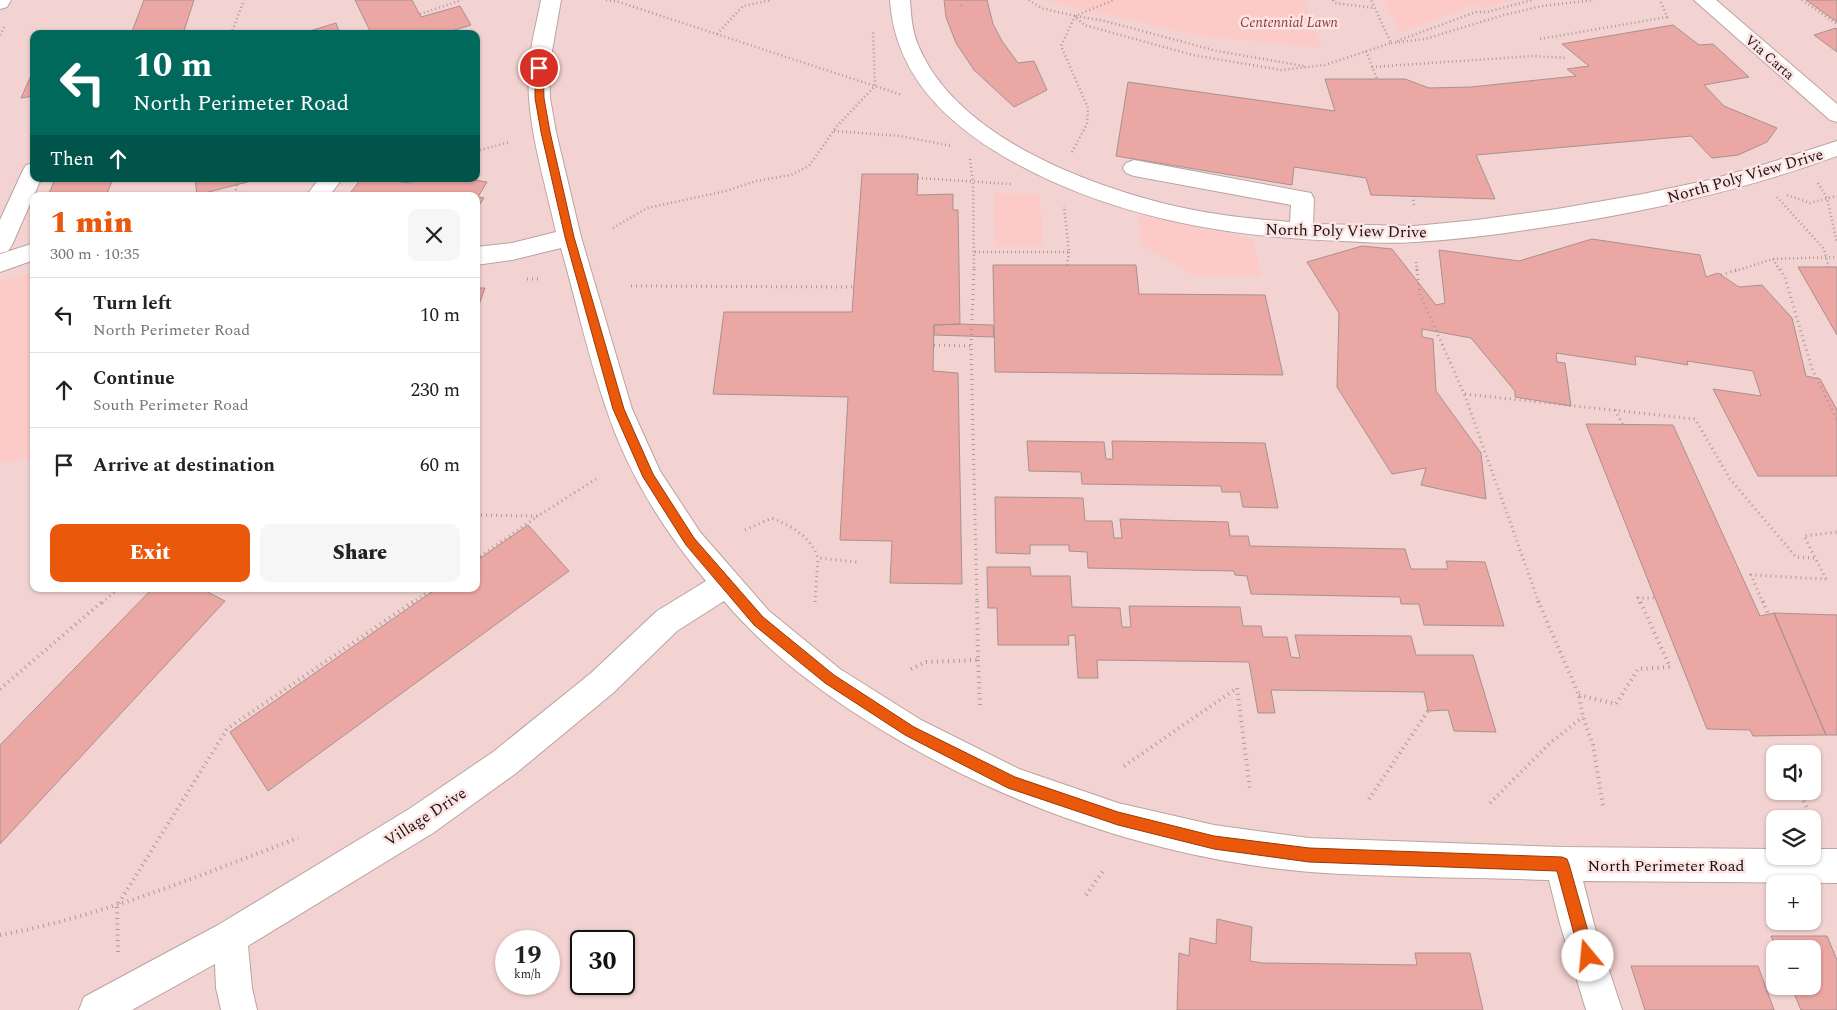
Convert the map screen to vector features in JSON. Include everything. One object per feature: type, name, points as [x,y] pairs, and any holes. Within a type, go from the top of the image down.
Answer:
[{"type":"street","name":"North Perimeter Road","points":[[551,0],[539,68],[540,98],[545,132],[569,237],[618,409],[649,477],[690,541],[758,621],[829,679],[910,731],[1013,783],[1118,819],[1214,842],[1309,855],[1562,864],[1837,866]]},
{"type":"street","name":"North Poly View Drive","points":[[900,0],[900,17],[910,54],[920,70],[955,112],[971,139],[1014,154],[1059,176],[1118,199],[1180,216],[1251,228],[1301,232],[1414,234],[1563,216],[1640,204],[1754,176],[1837,148]]},
{"type":"street","name":"Via Carta","points":[[1704,0],[1837,115]]},
{"type":"street","points":[[1134,168],[1303,199],[1301,232]]},
{"type":"street","points":[[0,245],[30,179]]},
{"type":"street","points":[[320,192],[328,182]]},
{"type":"street","points":[[480,256],[530,248],[569,237]]},
{"type":"street","points":[[0,263],[30,252]]},
{"type":"street","name":"Village Drive","points":[[97,1010],[230,937],[421,821],[496,768],[602,683],[667,621],[726,584]]},
{"type":"street","points":[[1562,864],[1604,1010]]},
{"type":"street","points":[[230,937],[234,988],[239,1010]]},
{"type":"path","points":[[232,30],[244,0]]},
{"type":"path","points":[[420,14],[462,0]]},
{"type":"path","points":[[606,0],[619,2],[905,96]]},
{"type":"path","points":[[717,34],[743,6],[772,0]]},
{"type":"path","points":[[1029,0],[1040,8],[1075,16],[1105,20],[1127,28],[1217,51],[1272,59],[1306,67]]},
{"type":"path","points":[[1059,176],[1087,124],[1088,108],[1061,46],[1075,16],[1114,0]]},
{"type":"path","points":[[1333,0],[1335,3],[1375,8]]},
{"type":"path","points":[[1371,0],[1391,43]]},
{"type":"path","points":[[1075,16],[1084,25],[1193,55],[1281,70],[1325,65],[1476,12],[1488,12],[1532,0]]},
{"type":"path","points":[[1391,43],[1425,39],[1527,10],[1594,0]]},
{"type":"path","points":[[1540,39],[1667,17],[1660,0]]},
{"type":"path","points":[[1802,0],[1837,24]]},
{"type":"path","points":[[1520,4],[1527,10]]},
{"type":"path","points":[[1446,23],[1456,29]]},
{"type":"path","points":[[613,228],[647,208],[726,191],[756,181],[791,175],[809,166],[834,131],[875,86],[872,26]]},
{"type":"path","points":[[1366,51],[1377,79]]},
{"type":"path","points":[[1372,68],[1533,56],[1566,58]]},
{"type":"path","points":[[834,131],[971,139],[975,252],[971,346],[980,708]]},
{"type":"path","points":[[480,150],[510,142]]},
{"type":"path","points":[[918,178],[1018,185]]},
{"type":"path","points":[[1837,196],[1827,198],[1837,244]]},
{"type":"path","points":[[1778,199],[1824,249],[1829,268]]},
{"type":"path","points":[[1063,201],[1069,252],[1067,265]]},
{"type":"path","points":[[975,252],[1069,252]]},
{"type":"path","points":[[1721,275],[1773,260],[1837,257]]},
{"type":"path","points":[[1773,260],[1785,278],[1812,369],[1837,420]]},
{"type":"path","points":[[631,286],[854,287]]},
{"type":"path","points":[[1420,294],[1466,396],[1533,589],[1579,695],[1583,717],[1593,745],[1604,806]]},
{"type":"path","points":[[934,345],[971,346]]},
{"type":"path","points":[[1466,396],[1695,419],[1730,479],[1796,557],[1815,558]]},
{"type":"path","points":[[1614,410],[1623,425]]},
{"type":"path","points":[[480,555],[596,479]]},
{"type":"path","points":[[480,515],[538,516]]},
{"type":"path","points":[[745,530],[772,518],[797,528],[815,548],[818,558],[815,602]]},
{"type":"path","points":[[1768,614],[1751,575],[1826,579],[1804,536],[1837,532]]},
{"type":"path","points":[[818,558],[857,562]]},
{"type":"path","points":[[0,689],[114,592]]},
{"type":"path","points":[[118,952],[117,906],[227,730],[428,592]]},
{"type":"path","points":[[1579,695],[1616,704],[1638,669],[1670,667],[1638,598],[1656,598]]},
{"type":"path","points":[[911,669],[926,662],[978,660]]},
{"type":"path","points":[[1124,766],[1237,688],[1250,789]]},
{"type":"path","points":[[1369,799],[1428,710]]},
{"type":"path","points":[[1490,803],[1550,742],[1583,717]]},
{"type":"path","points":[[1803,800],[1807,808]]},
{"type":"path","points":[[0,935],[27,931],[117,906],[298,838]]},
{"type":"path","points":[[1086,895],[1104,871]]},
{"type":"shaded area","points":[[0,0],[1837,0],[1837,1010],[0,1010]]},
{"type":"green space","name":"Centennial Lawn","points":[[1044,0],[1304,0],[1322,48],[1200,36]]},
{"type":"green space","points":[[1383,0],[1514,0],[1482,9],[1475,4],[1401,33]]},
{"type":"green space","points":[[994,193],[1040,194],[1043,247],[995,246]]},
{"type":"green space","points":[[1138,215],[1253,239],[1262,276],[1194,276],[1141,244]]},
{"type":"green space","points":[[30,273],[30,459],[0,463],[0,281]]},
{"type":"building","points":[[144,0],[194,0],[184,30],[133,30]]},
{"type":"building","points":[[355,0],[412,0],[421,17],[460,6],[471,25],[455,30],[370,30]]},
{"type":"building","points":[[944,0],[987,0],[993,24],[1002,41],[1018,63],[1034,61],[1047,90],[1014,107],[974,70],[956,43],[946,17]]},
{"type":"building","points":[[1806,0],[1837,0],[1837,22]]},
{"type":"building","points":[[336,23],[339,30],[313,30]]},
{"type":"building","points":[[1673,25],[1699,45],[1713,44],[1749,77],[1704,85],[1724,106],[1777,128],[1767,142],[1738,155],[1712,158],[1691,136],[1476,155],[1495,199],[1371,195],[1366,178],[1294,167],[1292,185],[1116,156],[1128,82],[1335,111],[1325,79],[1405,79],[1429,88],[1471,87],[1576,76],[1567,69],[1589,66],[1562,44]]},
{"type":"building","points":[[1837,29],[1837,52],[1814,35]]},
{"type":"building","points":[[30,78],[30,97],[21,98]]},
{"type":"building","points":[[862,174],[918,174],[917,195],[953,194],[953,210],[958,210],[960,324],[934,325],[933,371],[958,373],[962,584],[890,583],[892,541],[840,540],[848,397],[713,394],[724,312],[852,312]]},
{"type":"building","points":[[54,182],[112,182],[108,192],[50,192]]},
{"type":"building","points":[[195,182],[247,182],[209,192],[197,192]]},
{"type":"building","points":[[359,182],[487,182],[480,194],[480,192],[351,192]]},
{"type":"building","points":[[1592,239],[1700,255],[1706,277],[1718,273],[1739,287],[1762,285],[1792,318],[1806,376],[1820,379],[1837,410],[1837,476],[1758,476],[1713,389],[1761,396],[1753,371],[1687,361],[1688,365],[1635,356],[1636,365],[1556,353],[1557,362],[1565,363],[1571,406],[1515,397],[1515,391],[1471,338],[1422,329],[1422,337],[1433,339],[1436,391],[1481,453],[1486,499],[1421,485],[1426,468],[1392,474],[1337,387],[1339,313],[1307,262],[1362,246],[1392,249],[1436,305],[1445,303],[1439,250],[1519,261]]},
{"type":"building","points":[[993,265],[1136,265],[1139,294],[1265,295],[1283,375],[995,372]]},
{"type":"building","points":[[1798,267],[1837,267],[1837,335]]},
{"type":"building","points":[[480,288],[485,288],[480,302]]},
{"type":"building","points":[[934,325],[993,325],[994,337],[934,335]]},
{"type":"building","points":[[1586,424],[1673,425],[1760,616],[1774,613],[1826,735],[1753,736],[1750,730],[1707,729]]},
{"type":"building","points":[[1027,441],[1104,442],[1106,459],[1113,459],[1112,441],[1265,443],[1278,508],[1243,507],[1240,492],[1222,492],[1221,486],[1082,484],[1081,472],[1029,471]]},
{"type":"building","points":[[995,497],[1083,498],[1085,521],[1112,521],[1114,538],[1122,538],[1120,519],[1228,522],[1230,536],[1248,536],[1250,546],[1405,549],[1411,569],[1448,569],[1446,561],[1485,562],[1504,626],[1424,625],[1419,604],[1401,604],[1400,597],[1251,594],[1247,576],[1235,575],[1234,571],[1088,568],[1087,552],[1069,551],[1069,545],[1030,545],[1030,554],[996,553]]},
{"type":"building","points":[[528,525],[569,571],[268,791],[230,732],[432,592],[480,592],[480,558]]},
{"type":"building","points":[[987,567],[1030,567],[1031,576],[1070,576],[1072,607],[1120,608],[1122,627],[1131,627],[1129,606],[1240,607],[1243,626],[1261,626],[1263,637],[1287,637],[1291,657],[1300,658],[1295,635],[1411,636],[1416,655],[1473,655],[1496,732],[1454,731],[1448,710],[1428,711],[1424,692],[1271,690],[1275,713],[1258,713],[1249,662],[1097,660],[1098,678],[1078,678],[1075,635],[1068,636],[1069,645],[998,645],[997,608],[988,608]]},
{"type":"building","points":[[149,592],[208,592],[225,601],[0,844],[0,745]]},
{"type":"building","points":[[1774,613],[1837,615],[1837,735],[1826,735]]},
{"type":"building","points":[[1217,919],[1252,927],[1250,961],[1262,963],[1417,965],[1415,953],[1470,953],[1483,1010],[1177,1010],[1179,953],[1189,956],[1190,938],[1216,944]]},
{"type":"building","points":[[1771,936],[1827,936],[1837,960],[1837,1010],[1801,1010],[1795,995],[1821,995],[1821,940],[1773,940]]},
{"type":"building","points":[[1631,966],[1758,966],[1766,988],[1766,995],[1769,995],[1774,1010],[1645,1010]]},
{"type":"route","points":[[539,68],[540,98],[545,132],[569,237],[618,409],[649,477],[690,541],[758,621],[829,679],[910,731],[1013,783],[1118,819],[1214,842],[1309,855],[1562,864],[1588,956]]}]
